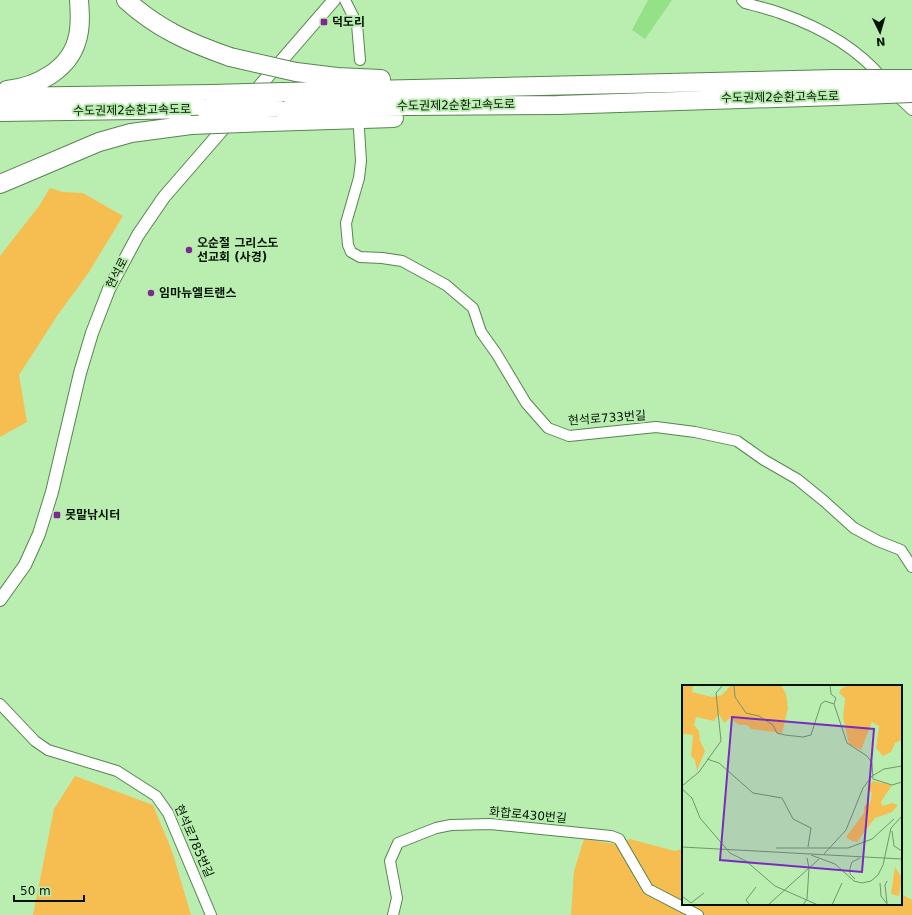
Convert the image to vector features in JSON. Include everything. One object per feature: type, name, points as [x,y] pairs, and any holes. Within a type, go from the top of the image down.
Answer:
[{"type":"highway","points":[[0,90],[17,89],[56,72],[70,56],[77,41],[80,18],[79,0]]},
{"type":"highway","points":[[126,0],[158,25],[177,37],[230,57],[296,72],[336,77],[385,79],[676,82]]},
{"type":"highway","name":"수도권제2순환고속도로","points":[[0,97],[209,102],[426,116],[558,105],[836,88],[912,78]]},
{"type":"highway","name":"수도권제2순환고속도로","points":[[277,107],[676,82],[836,88],[912,93]]},
{"type":"highway","name":"수도권제2순환고속도로","points":[[0,112],[209,102]]},
{"type":"highway","points":[[0,184],[99,142],[131,133],[191,125],[277,107]]},
{"type":"street","name":"현석로","points":[[0,600],[25,565],[39,534],[52,492],[71,406],[92,333],[109,289],[125,257],[164,197],[334,0]]},
{"type":"street","points":[[345,0],[357,24],[360,60]]},
{"type":"street","points":[[742,0],[745,3],[779,12],[805,22],[832,36],[854,50],[868,62],[896,95],[912,110]]},
{"type":"street","name":"현석로733번길","points":[[358,129],[361,161],[346,223],[348,245],[351,252],[360,257],[402,261],[446,285],[473,308],[481,332],[496,353],[526,403],[548,428],[569,436],[656,427],[694,432],[737,441],[764,460],[797,479],[854,528],[878,541],[901,550],[912,567]]},
{"type":"street","name":"현석로785번길","points":[[0,704],[35,741],[48,750],[117,772],[156,796],[168,813],[212,915]]},
{"type":"street","name":"화합로430번길","points":[[393,915],[397,898],[390,861],[398,843],[436,828],[466,824],[497,825],[611,836],[619,840],[648,889],[698,915]]},
{"type":"shaded area","points":[[50,188],[63,192],[83,193],[123,216],[89,272],[57,316],[19,375],[27,422],[0,437],[0,256],[39,206]]},
{"type":"shaded area","points":[[75,776],[153,805],[172,851],[191,915],[33,915],[54,809]]},
{"type":"shaded area","points":[[584,839],[615,844],[630,839],[675,851],[682,849],[682,905],[902,905],[902,895],[912,900],[912,915],[571,915],[574,871]]},
{"type":"building","points":[[648,0],[672,0],[645,39],[632,30]]},
{"type":"place","name":"덕도리","points":[[324,22]]},
{"type":"place","name":"오순절 그리스도 선교회 (사경)","points":[[189,250]]},
{"type":"place","name":"임마뉴엘트랜스","points":[[151,293]]},
{"type":"place","name":"못말낚시터","points":[[57,515]]}]
